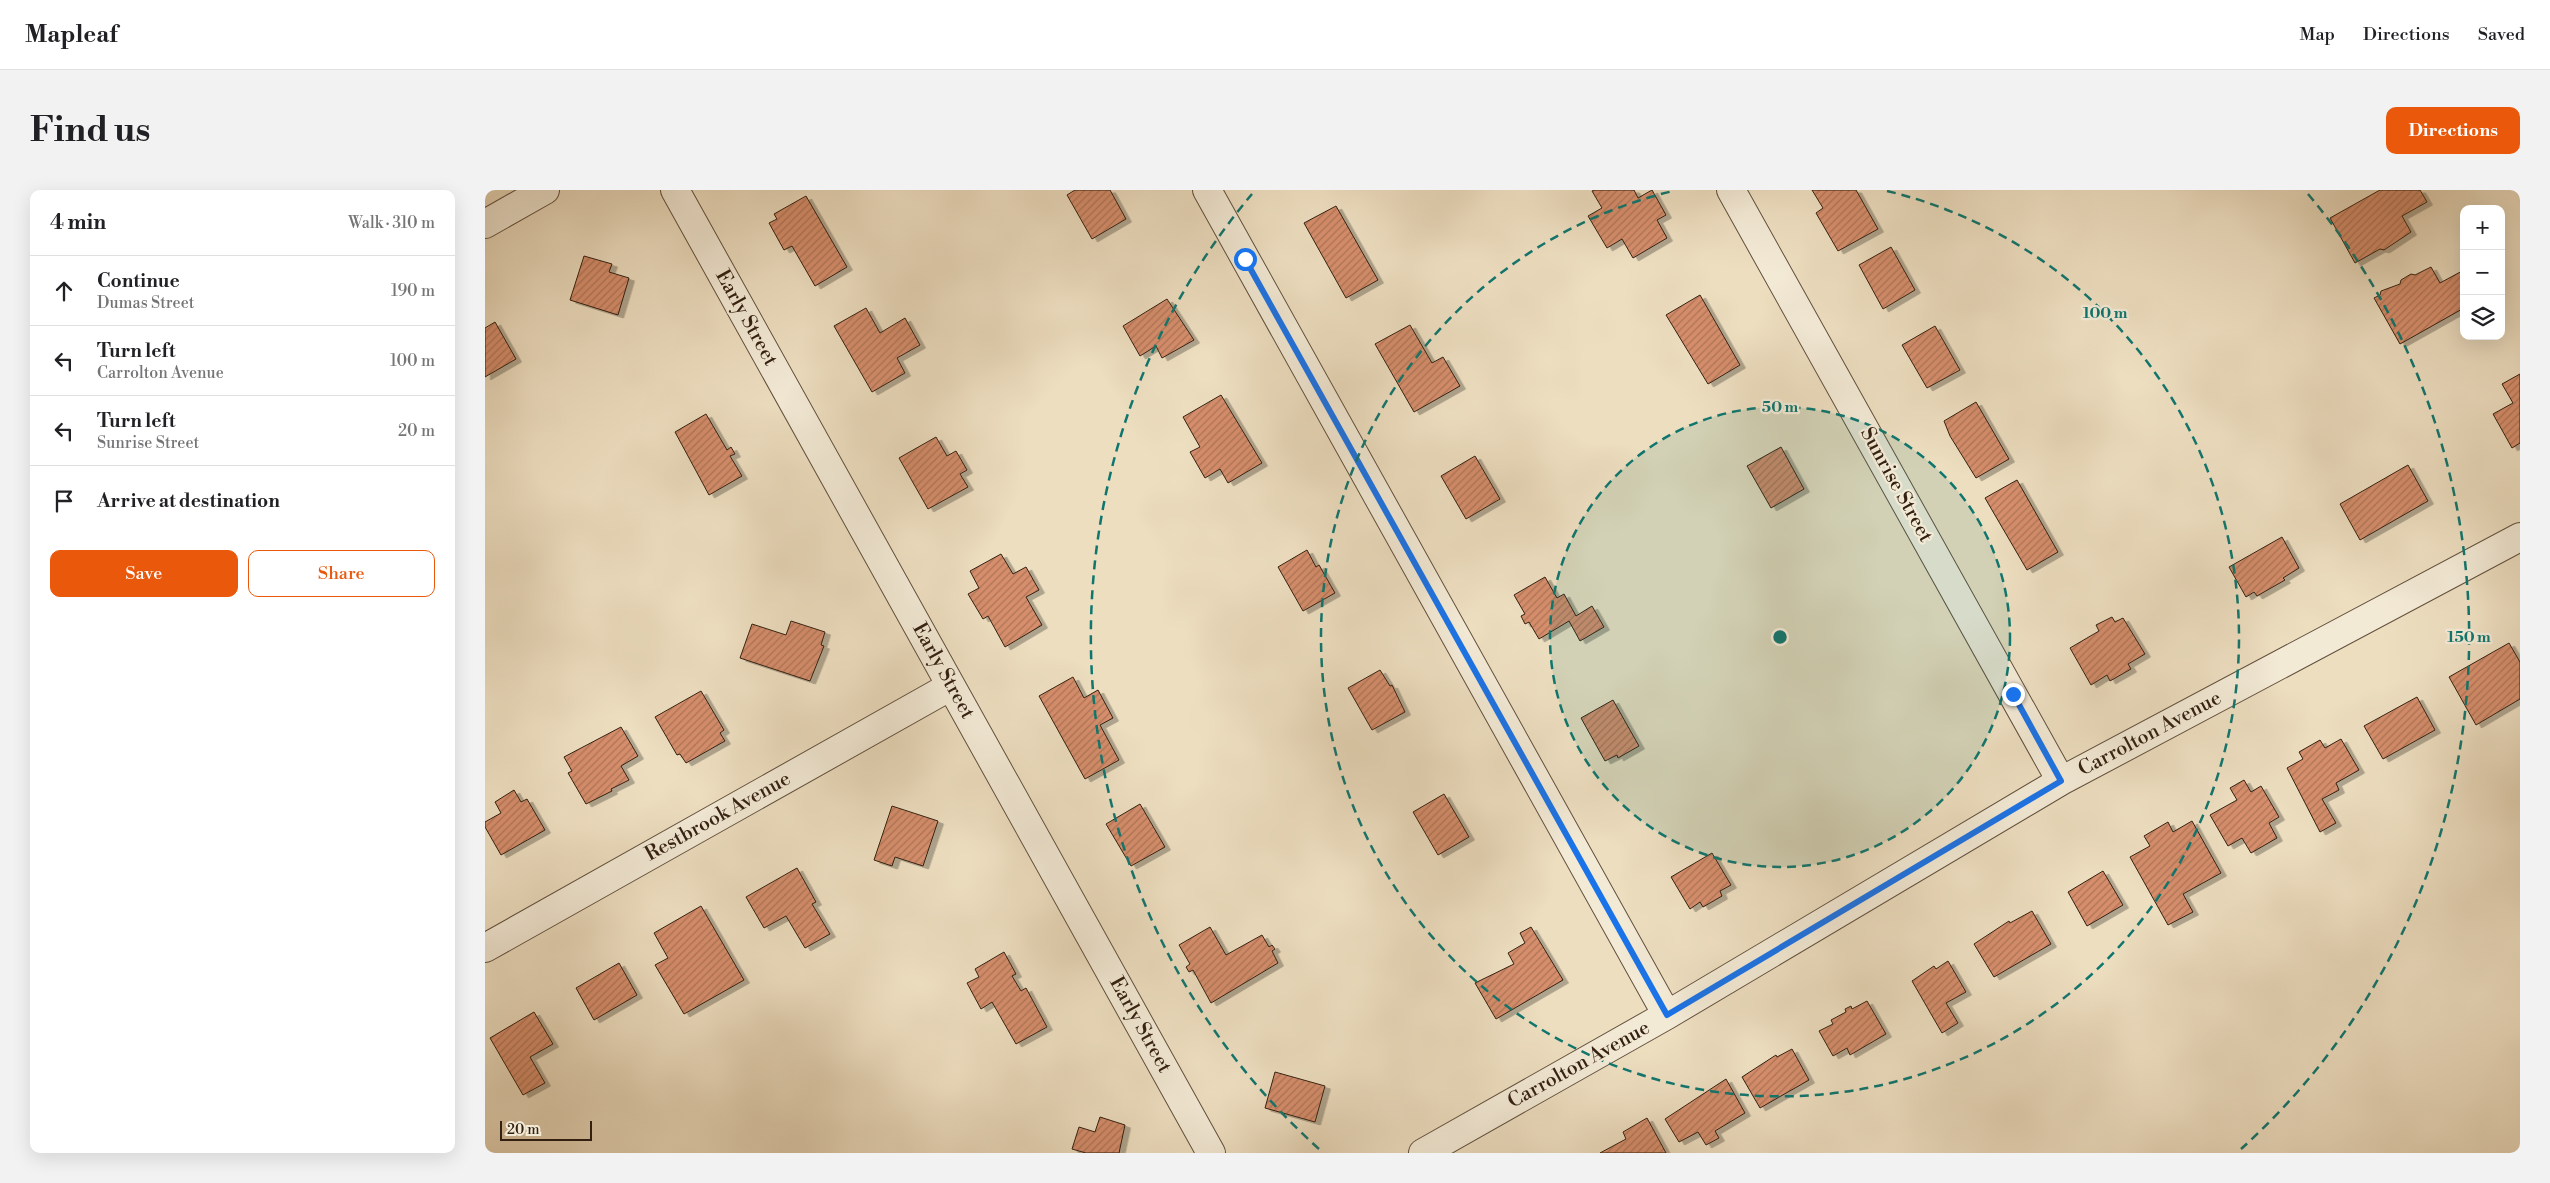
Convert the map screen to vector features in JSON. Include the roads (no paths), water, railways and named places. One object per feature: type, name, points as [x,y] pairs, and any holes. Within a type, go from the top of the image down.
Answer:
[{"type":"street","points":[[485,224],[545,190]]},
{"type":"street","name":"Early Street","points":[[675,190],[1211,1153]]},
{"type":"street","points":[[1207,190],[1667,1015]]},
{"type":"street","name":"Sunrise Street","points":[[1731,190],[2061,781]]},
{"type":"street","name":"Carrolton Avenue","points":[[1423,1153],[1667,1015],[2061,781],[2520,537]]},
{"type":"street","name":"Restbrook Avenue","points":[[485,948],[951,686]]}]
